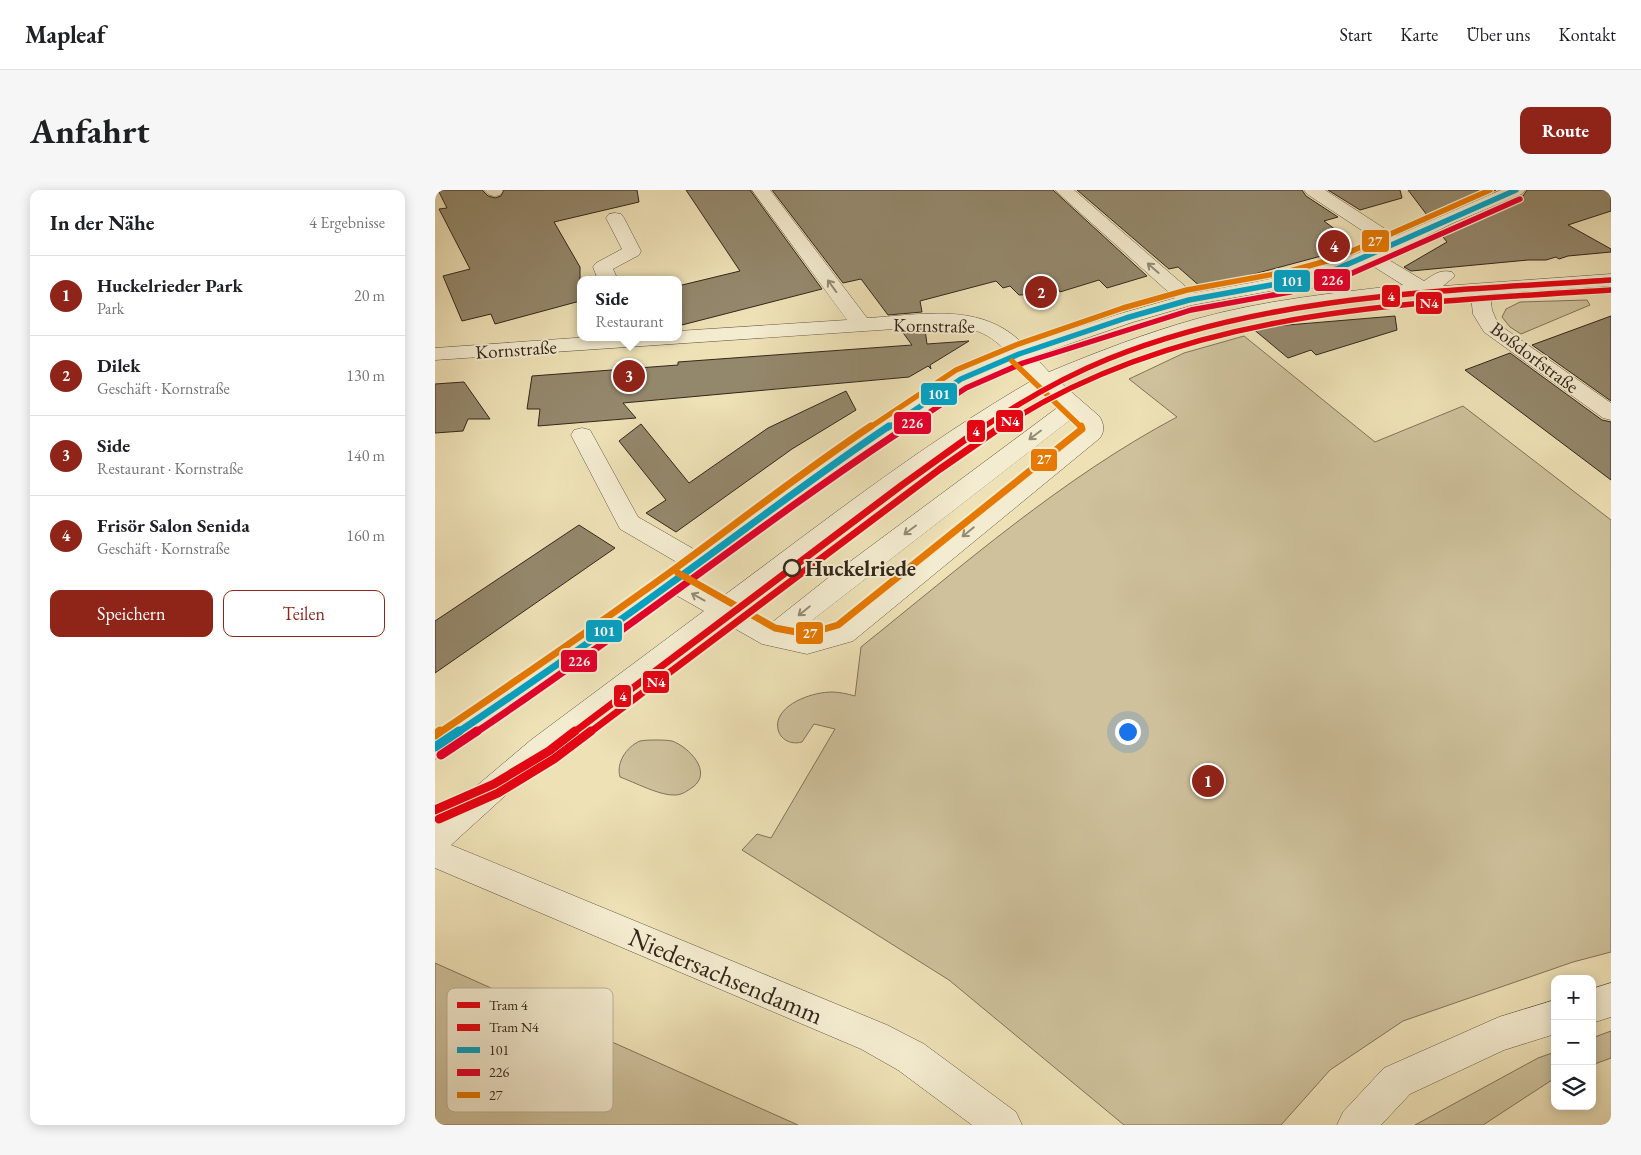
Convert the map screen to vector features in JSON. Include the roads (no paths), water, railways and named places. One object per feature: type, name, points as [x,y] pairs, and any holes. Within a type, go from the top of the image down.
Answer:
[{"type":"street","points":[[761,190],[861,325]]},
{"type":"street","points":[[1063,190],[1189,300]]},
{"type":"street","points":[[1313,190],[1395,244]]},
{"type":"street","points":[[435,747],[525,688],[673,582],[837,460],[961,379],[1019,354],[1126,318],[1189,300],[1288,282],[1337,269],[1516,190]]},
{"type":"street","points":[[606,276],[603,267],[632,250],[615,218]]},
{"type":"street","points":[[1370,256],[1416,285],[1438,292],[1611,280]]},
{"type":"street","points":[[1401,275],[1420,278],[1574,268],[1611,270]]},
{"type":"street","points":[[435,840],[533,754],[723,611],[930,456],[1006,405],[1047,381],[1119,350],[1236,315],[1329,298],[1425,289],[1445,276]]},
{"type":"street","name":"Boßdorfstraße","points":[[1479,289],[1480,308],[1483,318],[1491,328],[1611,413]]},
{"type":"street","name":"Kornstraße","points":[[682,336],[927,321],[960,322],[983,326],[1001,335],[1091,421],[1092,433],[843,634],[807,644],[772,637]]},
{"type":"street","name":"Kornstraße","points":[[435,354],[603,341]]},
{"type":"street","points":[[673,582],[772,637],[837,585],[1074,406]]},
{"type":"street","points":[[582,435],[629,524],[698,563]]},
{"type":"street","name":"Niedersachsendamm","points":[[435,853],[874,1037],[911,1057],[1003,1125]]},
{"type":"street","points":[[1596,1005],[1611,1000]]},
{"type":"street","points":[[1356,1125],[1397,1081],[1499,1034],[1551,1018]]},
{"type":"tram line","name":"4","points":[[435,810],[494,784],[549,751],[967,437],[1036,394],[1072,375],[1109,359],[1169,338],[1293,309],[1420,293],[1611,280]]},
{"type":"tram line","name":"N4","points":[[439,819],[498,793],[554,759],[940,469],[1024,412],[1078,383],[1141,358],[1206,339],[1273,324],[1407,305],[1611,290]]},
{"type":"place","name":"Frisör Salon Senida","points":[[1334,246]]},
{"type":"place","name":"Dilek","points":[[1041,292]]},
{"type":"place","name":"Side","points":[[629,376]]},
{"type":"place","name":"Huckelriede","points":[[792,568]]},
{"type":"place","name":"Huckelrieder Park","points":[[1208,781]]}]
